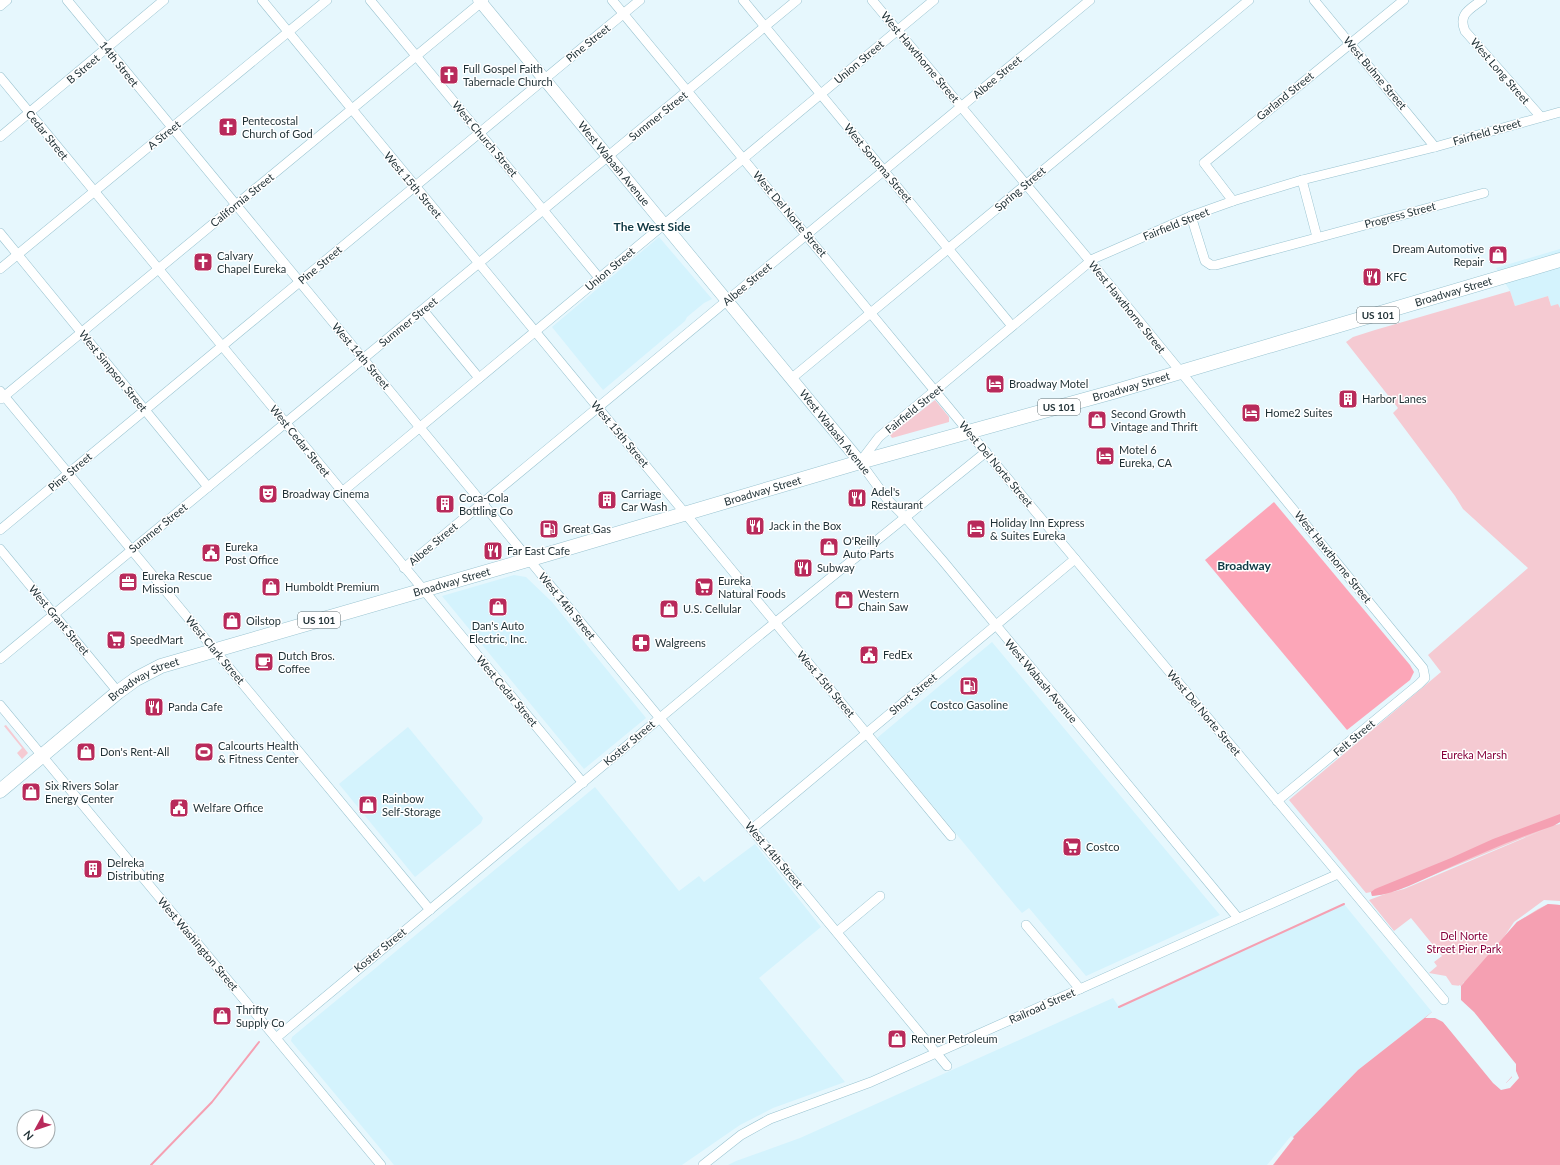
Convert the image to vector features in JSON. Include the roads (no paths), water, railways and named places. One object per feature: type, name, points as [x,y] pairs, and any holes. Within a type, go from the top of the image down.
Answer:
[{"type":"highway","name":"Broadway Street","points":[[0,791],[118,692],[136,679],[161,666],[215,649],[529,560],[860,462],[1113,392],[1560,260]]},
{"type":"main road","name":"West Wabash Avenue","points":[[481,1],[860,462]]},
{"type":"street","points":[[0,6],[7,0]]},
{"type":"street","name":"14th Street","points":[[67,0],[172,127]]},
{"type":"street","name":"B Street","points":[[0,137],[164,0]]},
{"type":"street","name":"West 15th Street","points":[[262,0],[478,264],[686,513],[951,836]]},
{"type":"street","name":"A Street","points":[[0,269],[327,0]]},
{"type":"street","name":"West Church Street","points":[[370,0],[600,278]]},
{"type":"street","name":"West Del Norte Street","points":[[612,0],[936,390],[968,431],[1444,1000]]},
{"type":"street","name":"Pine Street","points":[[0,530],[640,0]]},
{"type":"street","name":"West Sonoma Street","points":[[743,0],[1012,326]]},
{"type":"street","name":"Summer Street","points":[[0,659],[797,0]]},
{"type":"street","name":"West Hawthorne Street","points":[[872,0],[1090,261],[1410,651],[1425,672]]},
{"type":"street","name":"Union Street","points":[[342,492],[934,0]]},
{"type":"street","name":"Albee Street","points":[[404,568],[1090,0]]},
{"type":"street","name":"Spring Street","points":[[792,378],[1249,0]]},
{"type":"street","name":"West Buhne Street","points":[[1314,0],[1435,147]]},
{"type":"street","name":"Garland Street","points":[[1233,201],[1204,162],[1404,0]]},
{"type":"street","name":"West Long Street","points":[[1482,0],[1464,15],[1462,23],[1465,32],[1541,117]]},
{"type":"street","name":"California Street","points":[[2,396],[236,205],[481,1]]},
{"type":"street","name":"Cedar Street","points":[[0,77],[94,192]]},
{"type":"street","name":"Fairfield Street","points":[[860,462],[879,437],[1090,261],[1191,216],[1233,201],[1302,180],[1435,147],[1560,112]]},
{"type":"street","name":"West 14th Street","points":[[172,127],[947,1066]]},
{"type":"street","points":[[1302,180],[1317,237]]},
{"type":"street","name":"West Cedar Street","points":[[94,192],[583,783]]},
{"type":"street","name":"Progress Street","points":[[1191,216],[1205,261],[1211,265],[1216,265],[1484,193]]},
{"type":"street","name":"West Simpson Street","points":[[0,233],[208,487]]},
{"type":"street","points":[[423,310],[479,378]]},
{"type":"street","name":"West Clark Street","points":[[2,396],[132,549],[430,910]]},
{"type":"street","name":"Koster Street","points":[[276,1038],[775,623],[986,452]]},
{"type":"street","name":"West Wabash Avenue","points":[[860,462],[887,499],[905,517],[996,625],[1238,918]]},
{"type":"street","name":"West Grant Street","points":[[0,549],[118,692]]},
{"type":"street","name":"Short Street","points":[[752,829],[1075,559]]},
{"type":"street","name":"Felt Street","points":[[1277,801],[1419,684],[1425,678],[1425,672]]},
{"type":"street","name":"West Washington Street","points":[[0,705],[381,1165]]},
{"type":"street","name":"Railroad Street","points":[[703,1165],[741,1135],[770,1119],[846,1092],[1338,874]]},
{"type":"street","points":[[837,932],[880,896]]},
{"type":"street","points":[[1026,925],[1080,989]]},
{"type":"waterway","points":[[1119,1007],[1344,904]]},
{"type":"waterway","points":[[151,1165],[212,1102],[259,1042]]},
{"type":"place","name":"Full Gospel Faith Tabernacle Church","points":[[449,75]]},
{"type":"place","name":"Pentecostal Church of God","points":[[228,127]]},
{"type":"place","name":"Dream Automotive Repair","points":[[1498,255]]},
{"type":"place","name":"Calvary Chapel Eureka","points":[[203,262]]},
{"type":"place","name":"KFC","points":[[1372,277]]},
{"type":"place","name":"Broadway Motel","points":[[995,384]]},
{"type":"place","name":"Harbor Lanes","points":[[1348,399]]},
{"type":"place","name":"Home2 Suites","points":[[1251,413]]},
{"type":"place","name":"Second Growth Vintage and Thrift","points":[[1097,420]]},
{"type":"place","name":"Motel 6 Eureka, CA","points":[[1105,456]]},
{"type":"place","name":"Broadway Cinema","points":[[268,494]]},
{"type":"place","name":"Adel's Restaurant","points":[[857,498]]},
{"type":"place","name":"Carriage Car Wash","points":[[607,500]]},
{"type":"place","name":"Coca-Cola Bottling Co","points":[[445,504]]},
{"type":"place","name":"Jack in the Box","points":[[755,526]]},
{"type":"place","name":"Great Gas","points":[[549,529]]},
{"type":"place","name":"Holiday Inn Express & Suites Eureka","points":[[976,529]]},
{"type":"place","name":"O'Reilly Auto Parts","points":[[829,547]]},
{"type":"place","name":"Far East Cafe","points":[[493,551]]},
{"type":"place","name":"Eureka Post Office","points":[[211,553]]},
{"type":"place","name":"Subway","points":[[803,568]]},
{"type":"place","name":"Eureka Rescue Mission","points":[[128,582]]},
{"type":"place","name":"Humboldt Premium","points":[[271,587]]},
{"type":"place","name":"Eureka Natural Foods","points":[[704,587]]},
{"type":"place","name":"Western Chain Saw","points":[[844,600]]},
{"type":"place","name":"Dan's Auto Electric, Inc.","points":[[498,607]]},
{"type":"place","name":"U.S. Cellular","points":[[669,609]]},
{"type":"place","name":"Oilstop","points":[[232,621]]},
{"type":"place","name":"SpeedMart","points":[[116,640]]},
{"type":"place","name":"Walgreens","points":[[641,643]]},
{"type":"place","name":"FedEx","points":[[869,655]]},
{"type":"place","name":"Dutch Bros. Coffee","points":[[264,662]]},
{"type":"place","name":"Costco Gasoline","points":[[969,686]]},
{"type":"place","name":"Panda Cafe","points":[[154,707]]},
{"type":"place","name":"Don's Rent-All","points":[[86,752]]},
{"type":"place","name":"Calcourts Health & Fitness Center","points":[[204,752]]},
{"type":"place","name":"Six Rivers Solar Energy Center","points":[[31,792]]},
{"type":"place","name":"Rainbow Self-Storage","points":[[368,805]]},
{"type":"place","name":"Welfare Office","points":[[179,808]]},
{"type":"place","name":"Costco","points":[[1072,847]]},
{"type":"place","name":"Delreka Distributing","points":[[93,869]]},
{"type":"place","name":"Thrifty Supply Co","points":[[222,1016]]},
{"type":"place","name":"Renner Petroleum","points":[[897,1039]]},
{"type":"district","name":"The West Side","points":[[652,227]]},
{"type":"district","name":"Broadway","points":[[1244,566]]},
{"type":"park label","name":"Eureka Marsh","points":[[1474,755]]},
{"type":"park label","name":"Del Norte Street Pier Park","points":[[1464,942]]}]
